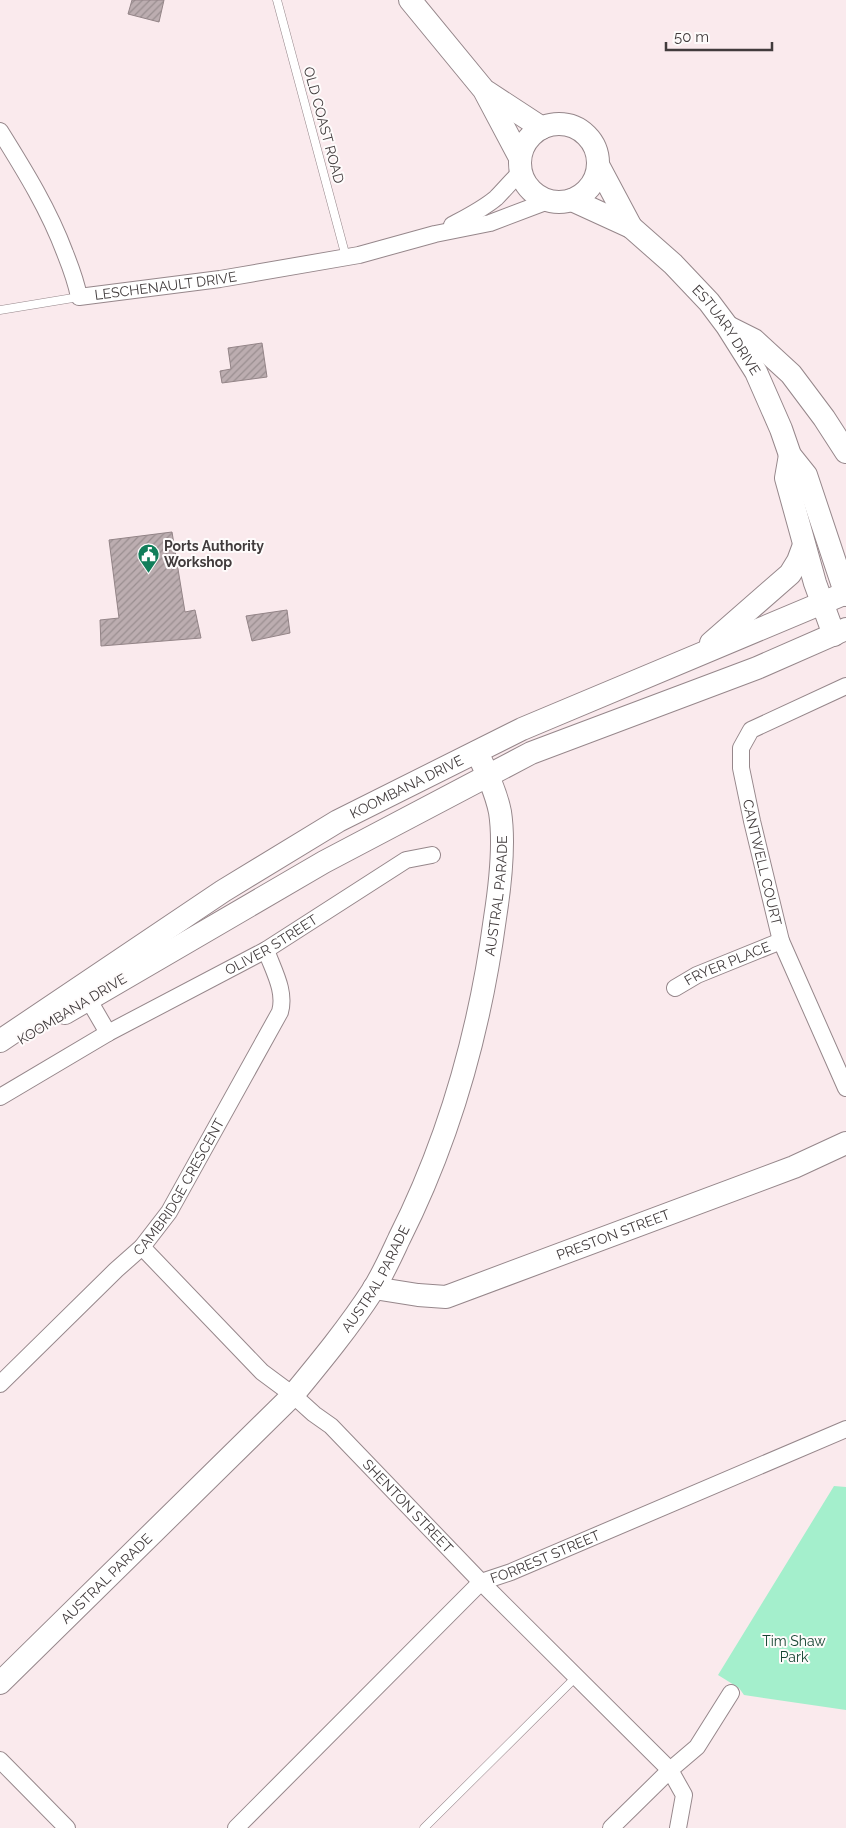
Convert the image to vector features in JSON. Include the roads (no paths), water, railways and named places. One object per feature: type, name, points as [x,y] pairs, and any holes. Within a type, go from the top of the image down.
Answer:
[{"type":"main road","points":[[410,0],[484,90],[521,165],[526,185],[536,195],[556,202],[572,200],[582,195],[590,187],[596,177],[598,166],[597,154],[593,143],[581,131],[565,124],[553,124],[542,128],[528,140],[521,165]]},
{"type":"main road","points":[[484,90],[542,128]]},
{"type":"main road","name":"ESTUARY DRIVE","points":[[598,166],[631,226]]},
{"type":"main road","name":"ESTUARY DRIVE","points":[[572,200],[631,226],[673,264],[709,302],[727,326],[756,372],[781,429],[790,455],[806,475],[846,594]]},
{"type":"main road","points":[[727,326],[754,340],[791,374],[824,418],[846,452]]},
{"type":"main road","name":"ESTUARY DRIVE","points":[[790,455],[786,478],[804,545],[822,603],[840,632]]},
{"type":"main road","points":[[695,656],[790,574],[798,561],[804,545]]},
{"type":"main road","name":"KOOMBANA DRIVE","points":[[0,1052],[231,886],[338,821],[522,729],[846,594]]},
{"type":"main road","name":"KOOMBANA DRIVE","points":[[0,1041],[84,992],[531,753],[756,668],[840,632]]},
{"type":"main road","name":"AUSTRAL PARADE","points":[[0,1683],[293,1395],[334,1347],[374,1288],[430,1173],[468,1058],[483,995],[500,881],[500,812],[477,752]]},
{"type":"main road","name":"PRESTON STREET","points":[[374,1288],[418,1296],[446,1297],[794,1167],[846,1143]]},
{"type":"street","name":"LESCHENAULT DRIVE","points":[[0,131],[30,180],[56,230],[77,283],[79,297],[220,280],[346,257],[435,234],[490,223],[548,200]]},
{"type":"street","name":"LESCHENAULT DRIVE","points":[[435,234],[475,213],[496,198],[521,165]]},
{"type":"street","name":"CANTWELL COURT","points":[[846,686],[751,730],[741,748],[741,768],[781,941],[846,1088]]},
{"type":"street","name":"OLIVER STREET","points":[[0,1097],[108,1033],[266,950],[406,860],[432,855]]},
{"type":"street","name":"FRYER PLACE","points":[[675,988],[697,975],[781,941]]},
{"type":"street","name":"CAMBRIDGE CRESCENT","points":[[0,1384],[116,1270],[142,1247],[169,1212],[280,1012],[283,1003],[281,989],[266,950]]},
{"type":"street","points":[[84,992],[108,1033]]},
{"type":"street","name":"SHENTON STREET","points":[[142,1247],[262,1372],[332,1426],[481,1582],[670,1770],[684,1795],[678,1828]]},
{"type":"street","name":"FORREST STREET","points":[[236,1828],[481,1582],[511,1572],[846,1429]]},
{"type":"street","points":[[611,1828],[670,1770],[697,1747],[732,1693]]},
{"type":"street","points":[[0,1760],[67,1828]]},
{"type":"lane","name":"OLD COAST ROAD","points":[[277,0],[346,257]]},
{"type":"lane","points":[[0,310],[79,297]]},
{"type":"lane","points":[[424,1828],[576,1676]]},
{"type":"place","name":"Ports Authority Workshop","points":[[148,573]]},
{"type":"park label","name":"Tim Shaw Park","points":[[794,1649]]}]
